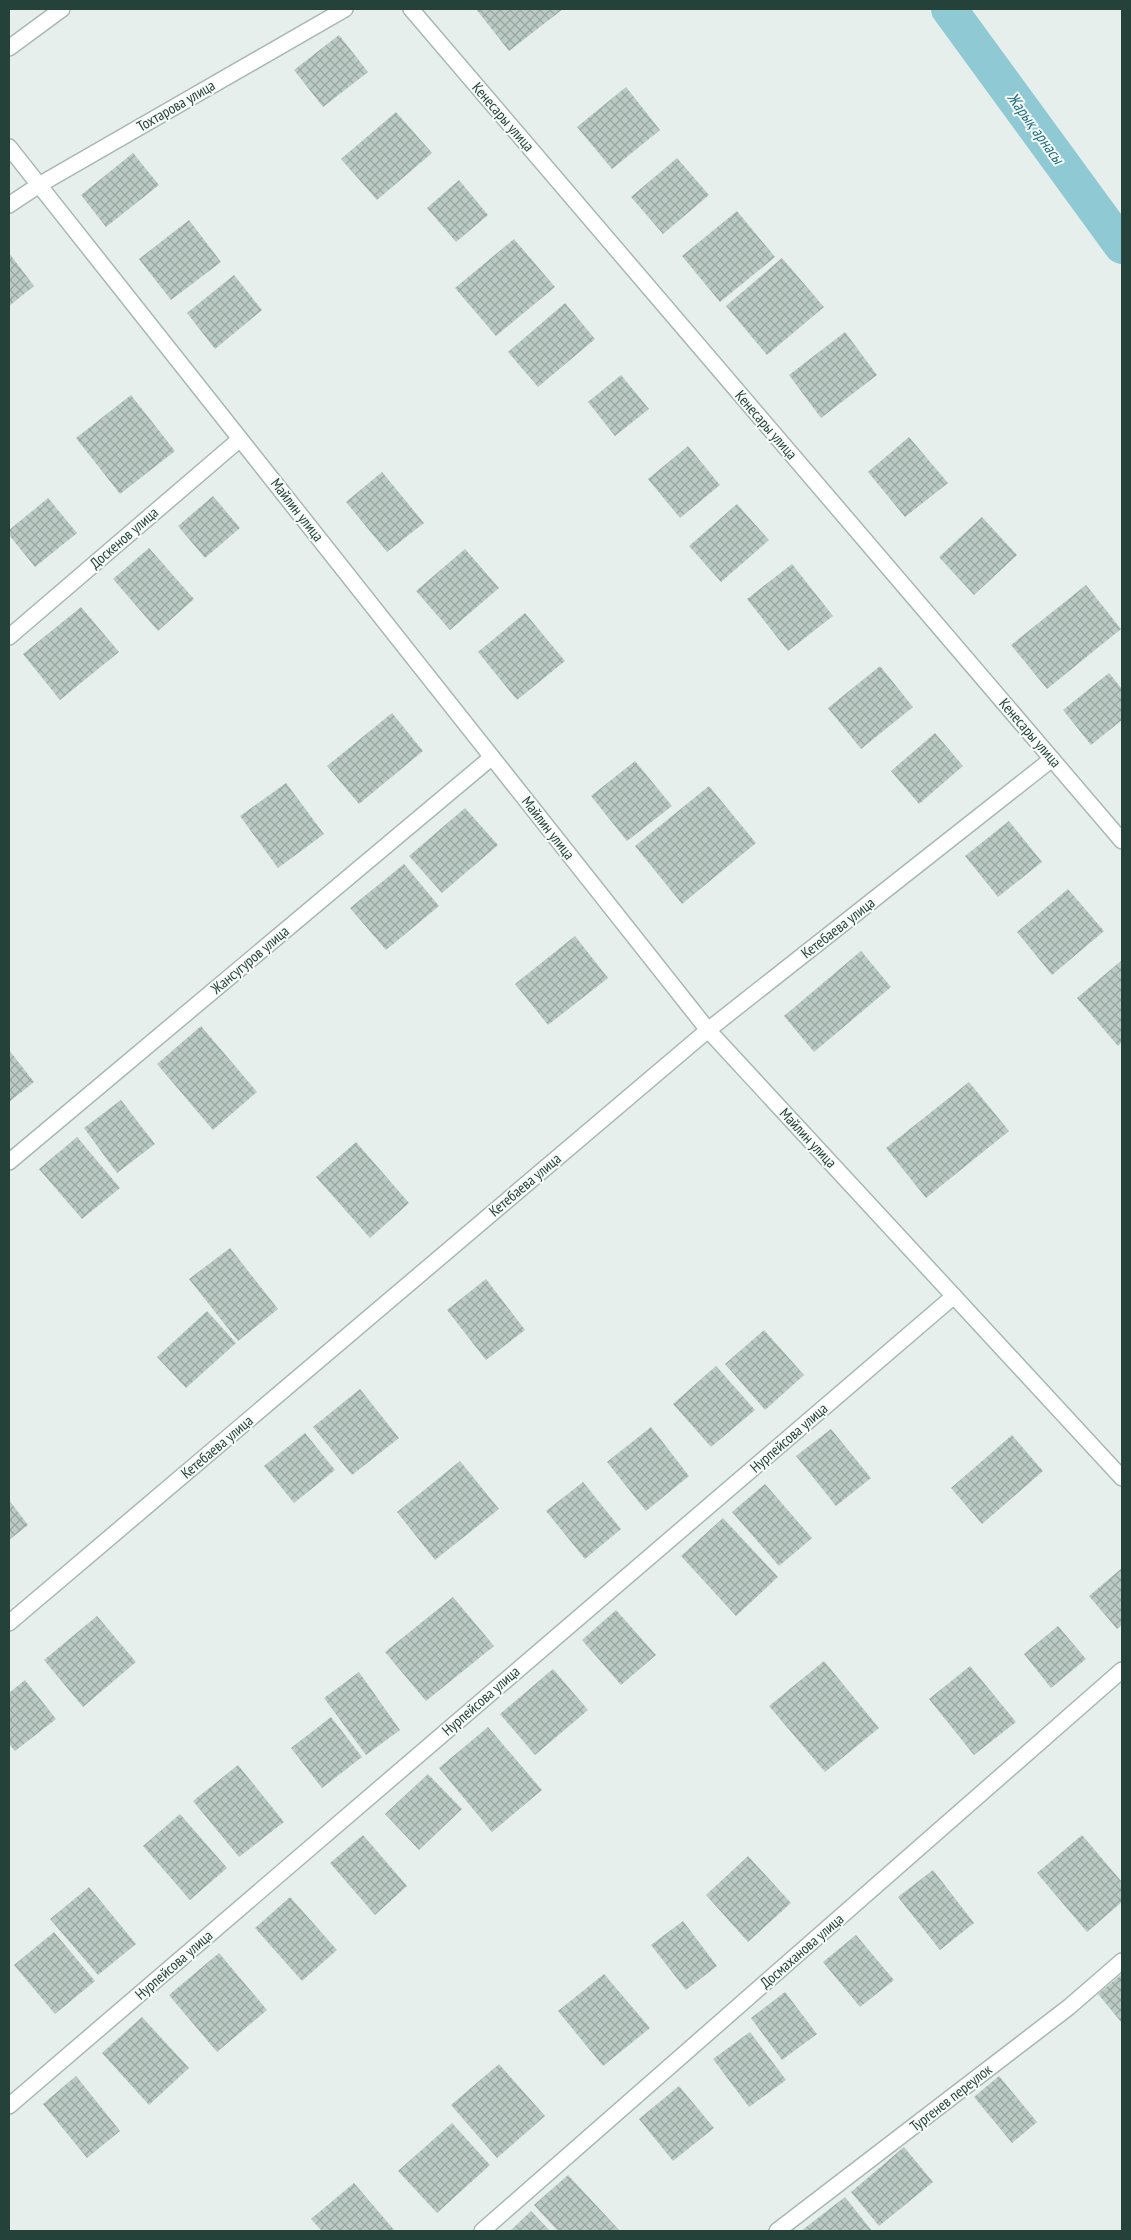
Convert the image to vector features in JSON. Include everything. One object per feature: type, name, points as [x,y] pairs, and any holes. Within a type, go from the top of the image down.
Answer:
[{"type":"street","points":[[9,48],[62,9]]},
{"type":"street","name":"Тохтарова улица","points":[[9,205],[38,185],[345,9]]},
{"type":"street","name":"Кенесары улица","points":[[411,9],[1122,841]]},
{"type":"street","name":"Майлин улица","points":[[9,147],[708,1030],[1122,1478]]},
{"type":"street","name":"Доскенов улица","points":[[9,636],[240,439]]},
{"type":"street","name":"Жансугуров улица","points":[[9,1162],[492,757]]},
{"type":"street","name":"Кетебаева улица","points":[[9,1623],[708,1030],[1052,759]]},
{"type":"street","name":"Нурпейсова улица","points":[[9,2106],[954,1296]]},
{"type":"street","name":"Досмаханова улица","points":[[482,2231],[1122,1670]]},
{"type":"street","name":"Тургенев переулок","points":[[777,2231],[1069,2007],[1122,1961]]},
{"type":"building","points":[[476,9],[563,9],[509,51]]},
{"type":"building","points":[[339,35],[368,72],[323,107],[294,70]]},
{"type":"building","points":[[626,87],[660,130],[612,169],[577,127]]},
{"type":"building","points":[[396,112],[432,153],[377,200],[341,159]]},
{"type":"building","points":[[133,153],[159,185],[106,227],[81,195]]},
{"type":"building","points":[[677,158],[709,195],[663,234],[631,197]]},
{"type":"building","points":[[459,180],[488,215],[456,242],[427,208]]},
{"type":"building","points":[[737,211],[775,257],[720,302],[682,256]]},
{"type":"building","points":[[189,220],[221,262],[171,300],[139,259]]},
{"type":"building","points":[[514,239],[555,287],[496,336],[455,288]]},
{"type":"building","points":[[9,253],[34,286],[9,306]]},
{"type":"building","points":[[782,258],[824,307],[767,355],[726,306]]},
{"type":"building","points":[[234,275],[262,310],[215,349],[187,313]]},
{"type":"building","points":[[565,303],[595,339],[538,387],[508,352]]},
{"type":"building","points":[[845,332],[877,375],[821,418],[789,375]]},
{"type":"building","points":[[621,375],[649,409],[615,436],[588,402]]},
{"type":"building","points":[[131,395],[175,451],[120,494],[76,438]]},
{"type":"building","points":[[909,437],[948,483],[905,517],[868,472]]},
{"type":"building","points":[[688,446],[720,485],[680,518],[648,479]]},
{"type":"building","points":[[382,472],[424,523],[387,552],[346,502]]},
{"type":"building","points":[[213,496],[240,528],[205,558],[178,526]]},
{"type":"building","points":[[48,498],[77,533],[35,567],[9,535],[9,530]]},
{"type":"building","points":[[737,504],[769,540],[721,582],[689,546]]},
{"type":"building","points":[[982,517],[1017,555],[974,595],[939,557]]},
{"type":"building","points":[[149,548],[194,599],[158,631],[113,579]]},
{"type":"building","points":[[465,549],[499,588],[450,630],[416,591]]},
{"type":"building","points":[[792,564],[833,616],[788,651],[747,599]]},
{"type":"building","points":[[1086,585],[1121,629],[1047,689],[1011,645]]},
{"type":"building","points":[[81,607],[119,652],[60,700],[23,654]]},
{"type":"building","points":[[525,613],[565,661],[517,700],[478,652]]},
{"type":"building","points":[[880,666],[913,707],[861,749],[828,708]]},
{"type":"building","points":[[1109,673],[1122,689],[1122,720],[1091,745],[1063,710]]},
{"type":"building","points":[[392,713],[423,751],[359,804],[327,766]]},
{"type":"building","points":[[935,733],[963,766],[919,804],[891,771]]},
{"type":"building","points":[[635,761],[672,806],[627,841],[591,796]]},
{"type":"building","points":[[286,783],[324,834],[278,868],[240,816]]},
{"type":"building","points":[[709,786],[756,843],[682,904],[635,846]]},
{"type":"building","points":[[465,808],[498,845],[442,893],[409,856]]},
{"type":"building","points":[[1009,821],[1042,862],[998,897],[965,856]]},
{"type":"building","points":[[404,864],[439,906],[386,950],[350,908]]},
{"type":"building","points":[[1068,889],[1104,931],[1052,975],[1017,932]]},
{"type":"building","points":[[575,936],[608,978],[548,1025],[515,984]]},
{"type":"building","points":[[861,951],[891,987],[814,1052],[784,1016]]},
{"type":"building","points":[[1122,960],[1122,1042],[1118,1046],[1077,998]]},
{"type":"building","points":[[201,1026],[257,1092],[213,1130],[157,1064]]},
{"type":"building","points":[[9,1050],[34,1082],[9,1102]]},
{"type":"building","points":[[969,1082],[1009,1131],[926,1198],[886,1148]]},
{"type":"building","points":[[121,1100],[155,1144],[117,1173],[84,1128]]},
{"type":"building","points":[[77,1137],[120,1188],[82,1219],[39,1169]]},
{"type":"building","points":[[356,1142],[409,1203],[370,1238],[316,1177]]},
{"type":"building","points":[[230,1248],[278,1309],[238,1341],[189,1279]]},
{"type":"building","points":[[486,1279],[525,1330],[486,1360],[447,1310]]},
{"type":"building","points":[[207,1311],[236,1343],[186,1388],[157,1357]]},
{"type":"building","points":[[764,1330],[804,1375],[765,1410],[725,1364]]},
{"type":"building","points":[[716,1366],[755,1410],[711,1447],[673,1404]]},
{"type":"building","points":[[360,1389],[399,1438],[352,1475],[313,1427]]},
{"type":"building","points":[[651,1427],[689,1476],[646,1511],[607,1462]]},
{"type":"building","points":[[831,1429],[871,1478],[836,1506],[796,1456]]},
{"type":"building","points":[[305,1433],[335,1470],[294,1503],[264,1466]]},
{"type":"building","points":[[1012,1435],[1043,1471],[982,1524],[951,1488]]},
{"type":"building","points":[[460,1461],[499,1509],[435,1560],[397,1512]]},
{"type":"building","points":[[583,1482],[621,1529],[585,1559],[546,1511]]},
{"type":"building","points":[[765,1484],[812,1538],[779,1566],[732,1512]]},
{"type":"building","points":[[9,1500],[28,1525],[9,1540]]},
{"type":"building","points":[[723,1518],[778,1577],[736,1616],[681,1556]]},
{"type":"building","points":[[1122,1568],[1122,1625],[1117,1629],[1089,1596]]},
{"type":"building","points":[[453,1597],[494,1646],[426,1701],[385,1652]]},
{"type":"building","points":[[616,1610],[656,1655],[621,1685],[582,1640]]},
{"type":"building","points":[[97,1616],[136,1662],[83,1707],[44,1660]]},
{"type":"building","points":[[1058,1626],[1086,1659],[1051,1688],[1024,1654]]},
{"type":"building","points":[[824,1661],[879,1728],[825,1772],[769,1706]]},
{"type":"building","points":[[970,1666],[1016,1722],[974,1755],[929,1699]]},
{"type":"building","points":[[553,1669],[588,1710],[535,1755],[500,1714]]},
{"type":"building","points":[[359,1672],[400,1730],[366,1755],[324,1698]]},
{"type":"building","points":[[25,1680],[56,1719],[15,1751],[9,1744],[9,1693]]},
{"type":"building","points":[[331,1717],[362,1757],[322,1788],[291,1748]]},
{"type":"building","points":[[488,1727],[542,1790],[492,1832],[439,1768]]},
{"type":"building","points":[[238,1765],[284,1822],[239,1857],[193,1801]]},
{"type":"building","points":[[428,1774],[462,1809],[419,1850],[385,1814]]},
{"type":"building","points":[[180,1814],[227,1868],[190,1900],[143,1846]]},
{"type":"building","points":[[363,1835],[407,1886],[375,1915],[330,1863]]},
{"type":"building","points":[[1082,1835],[1122,1882],[1122,1902],[1087,1932],[1037,1873]]},
{"type":"building","points":[[748,1856],[791,1903],[748,1942],[706,1895]]},
{"type":"building","points":[[933,1870],[974,1923],[940,1950],[898,1897]]},
{"type":"building","points":[[89,1887],[136,1944],[98,1975],[50,1919]]},
{"type":"building","points":[[290,1897],[337,1950],[302,1981],[255,1928]]},
{"type":"building","points":[[683,1921],[717,1966],[686,1990],[651,1945]]},
{"type":"building","points":[[54,1932],[95,1981],[55,2014],[14,1965]]},
{"type":"building","points":[[856,1935],[894,1980],[860,2007],[823,1962]]},
{"type":"building","points":[[219,1953],[267,2010],[217,2052],[169,1995]]},
{"type":"building","points":[[604,1974],[650,2028],[603,2066],[558,2011]]},
{"type":"building","points":[[1122,1974],[1122,2023],[1098,1994]]},
{"type":"building","points":[[785,1992],[817,2034],[782,2060],[751,2018]]},
{"type":"building","points":[[142,2017],[189,2068],[149,2105],[102,2053]]},
{"type":"building","points":[[750,2032],[786,2080],[749,2107],[713,2059]]},
{"type":"building","points":[[499,2064],[545,2116],[497,2158],[451,2105]]},
{"type":"building","points":[[76,2076],[120,2131],[87,2158],[43,2104]]},
{"type":"building","points":[[999,2076],[1037,2122],[1012,2143],[974,2097]]},
{"type":"building","points":[[679,2086],[714,2128],[673,2161],[639,2119]]},
{"type":"building","points":[[452,2123],[490,2165],[437,2213],[398,2171]]},
{"type":"building","points":[[904,2147],[933,2182],[879,2226],[851,2192]]},
{"type":"building","points":[[568,2175],[620,2231],[558,2231],[534,2205]]},
{"type":"building","points":[[354,2183],[395,2231],[322,2231],[311,2219]]},
{"type":"building","points":[[845,2197],[872,2231],[801,2231]]},
{"type":"building","points":[[531,2211],[550,2231],[510,2231]]},
{"type":"waterway","name":"Жарық арнасы","points":[[949,9],[1122,246]]}]
